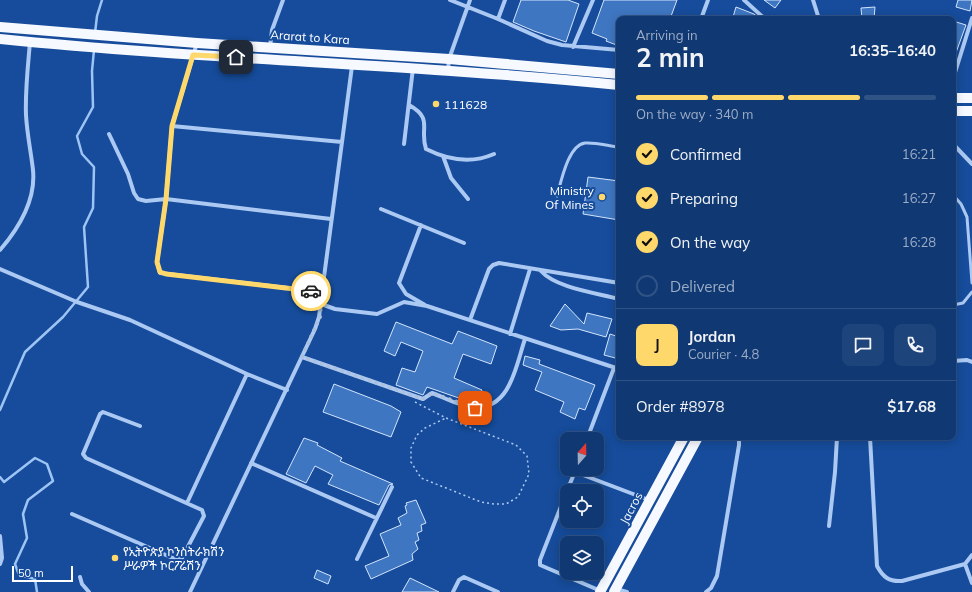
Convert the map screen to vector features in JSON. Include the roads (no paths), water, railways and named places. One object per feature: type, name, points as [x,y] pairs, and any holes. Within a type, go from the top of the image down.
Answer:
[{"type":"main road","name":"Ararat to Kara","points":[[0,27],[197,44],[450,59],[616,74]]},
{"type":"main road","name":"Ararat to Kara","points":[[0,39],[193,55],[353,63],[448,70],[616,85]]},
{"type":"main road","points":[[956,98],[972,98]]},
{"type":"main road","points":[[956,111],[972,111]]},
{"type":"main road","name":"Jacros","points":[[600,591],[682,440]]},
{"type":"main road","name":"Jacros","points":[[615,591],[696,440]]},
{"type":"street","points":[[270,48],[272,30],[283,0]]},
{"type":"street","points":[[450,0],[547,41],[573,47],[616,50]]},
{"type":"street","points":[[448,70],[450,59],[470,0]]},
{"type":"street","points":[[498,19],[505,0]]},
{"type":"street","points":[[573,47],[593,0]]},
{"type":"street","points":[[702,16],[708,0]]},
{"type":"street","points":[[744,0],[762,16]]},
{"type":"street","points":[[812,0],[818,16]]},
{"type":"street","points":[[956,69],[972,18]]},
{"type":"street","points":[[0,250],[11,237],[21,221],[28,204],[32,183],[33,171],[26,114],[30,42]]},
{"type":"street","points":[[197,44],[172,126],[166,199],[157,262],[160,272],[322,292]]},
{"type":"street","points":[[190,592],[287,390],[320,317],[331,219],[353,63]]},
{"type":"street","points":[[404,144],[413,68]]},
{"type":"street","points":[[409,105],[416,109],[424,117],[425,124],[423,142],[426,149],[455,160],[485,158],[494,154]]},
{"type":"street","points":[[172,126],[342,142]]},
{"type":"street","points":[[109,134],[128,174],[134,193],[138,199],[166,199],[331,219]]},
{"type":"street","points":[[956,147],[972,164]]},
{"type":"street","points":[[443,156],[451,178],[468,199]]},
{"type":"street","points":[[381,209],[464,243]]},
{"type":"street","points":[[420,225],[399,283],[406,294],[427,306]]},
{"type":"street","points":[[470,320],[489,269],[493,265],[499,263],[616,283]]},
{"type":"street","points":[[0,269],[77,302],[130,320],[247,374],[287,390]]},
{"type":"street","points":[[510,334],[530,269]]},
{"type":"street","points":[[541,271],[547,278],[558,283],[616,298]]},
{"type":"street","points":[[321,304],[335,309],[378,314],[404,302],[427,306],[614,368],[590,432]]},
{"type":"street","points":[[302,357],[423,399],[432,393],[475,408],[499,400],[508,390],[525,339]]},
{"type":"street","points":[[956,361],[967,360],[972,362]]},
{"type":"street","points":[[187,503],[247,374]]},
{"type":"street","points":[[72,514],[179,560],[182,558],[204,516],[202,510],[86,458],[83,454],[100,414],[103,412],[140,426]]},
{"type":"street","points":[[706,592],[711,588],[717,576],[739,440]]},
{"type":"street","points":[[829,526],[837,440]]},
{"type":"street","points":[[870,440],[877,566],[882,576],[893,582],[902,581],[965,564],[972,555]]},
{"type":"street","points":[[251,463],[376,518]]},
{"type":"street","points":[[590,476],[650,500]]},
{"type":"street","points":[[357,559],[392,487]]},
{"type":"street","points":[[560,509],[540,560],[540,565],[600,591]]},
{"type":"street","points":[[0,536],[2,558],[0,564]]},
{"type":"street","points":[[965,564],[972,583]]},
{"type":"street","points":[[80,577],[82,584],[89,592]]},
{"type":"street","points":[[453,592],[460,580],[464,577],[498,592]]},
{"type":"street","points":[[615,591],[627,592]]},
{"type":"lane","points":[[557,196],[565,167],[574,150],[579,145],[586,143],[616,147]]},
{"type":"lane","points":[[956,198],[961,204],[967,217],[972,283]]},
{"type":"lane","points":[[956,304],[963,303],[972,292]]},
{"type":"waterway","points":[[95,33],[97,16],[102,0]]},
{"type":"waterway","points":[[0,410],[25,352],[63,317],[88,287],[84,227],[93,208],[94,167],[82,154],[77,136],[93,107],[92,71],[94,50]]},
{"type":"waterway","points":[[0,477],[4,482],[35,458],[47,464],[53,481],[28,500],[23,514],[27,538],[15,564],[19,575],[35,579],[37,592]]},
{"type":"place","name":"111628","points":[[436,104]]},
{"type":"place","name":"Ministry Of Mines","points":[[602,197]]},
{"type":"place","name":"የኢትዮጵያ ኮንስትራክሽን ሥራዎች ኮርፖሬሽን","points":[[115,558]]}]
